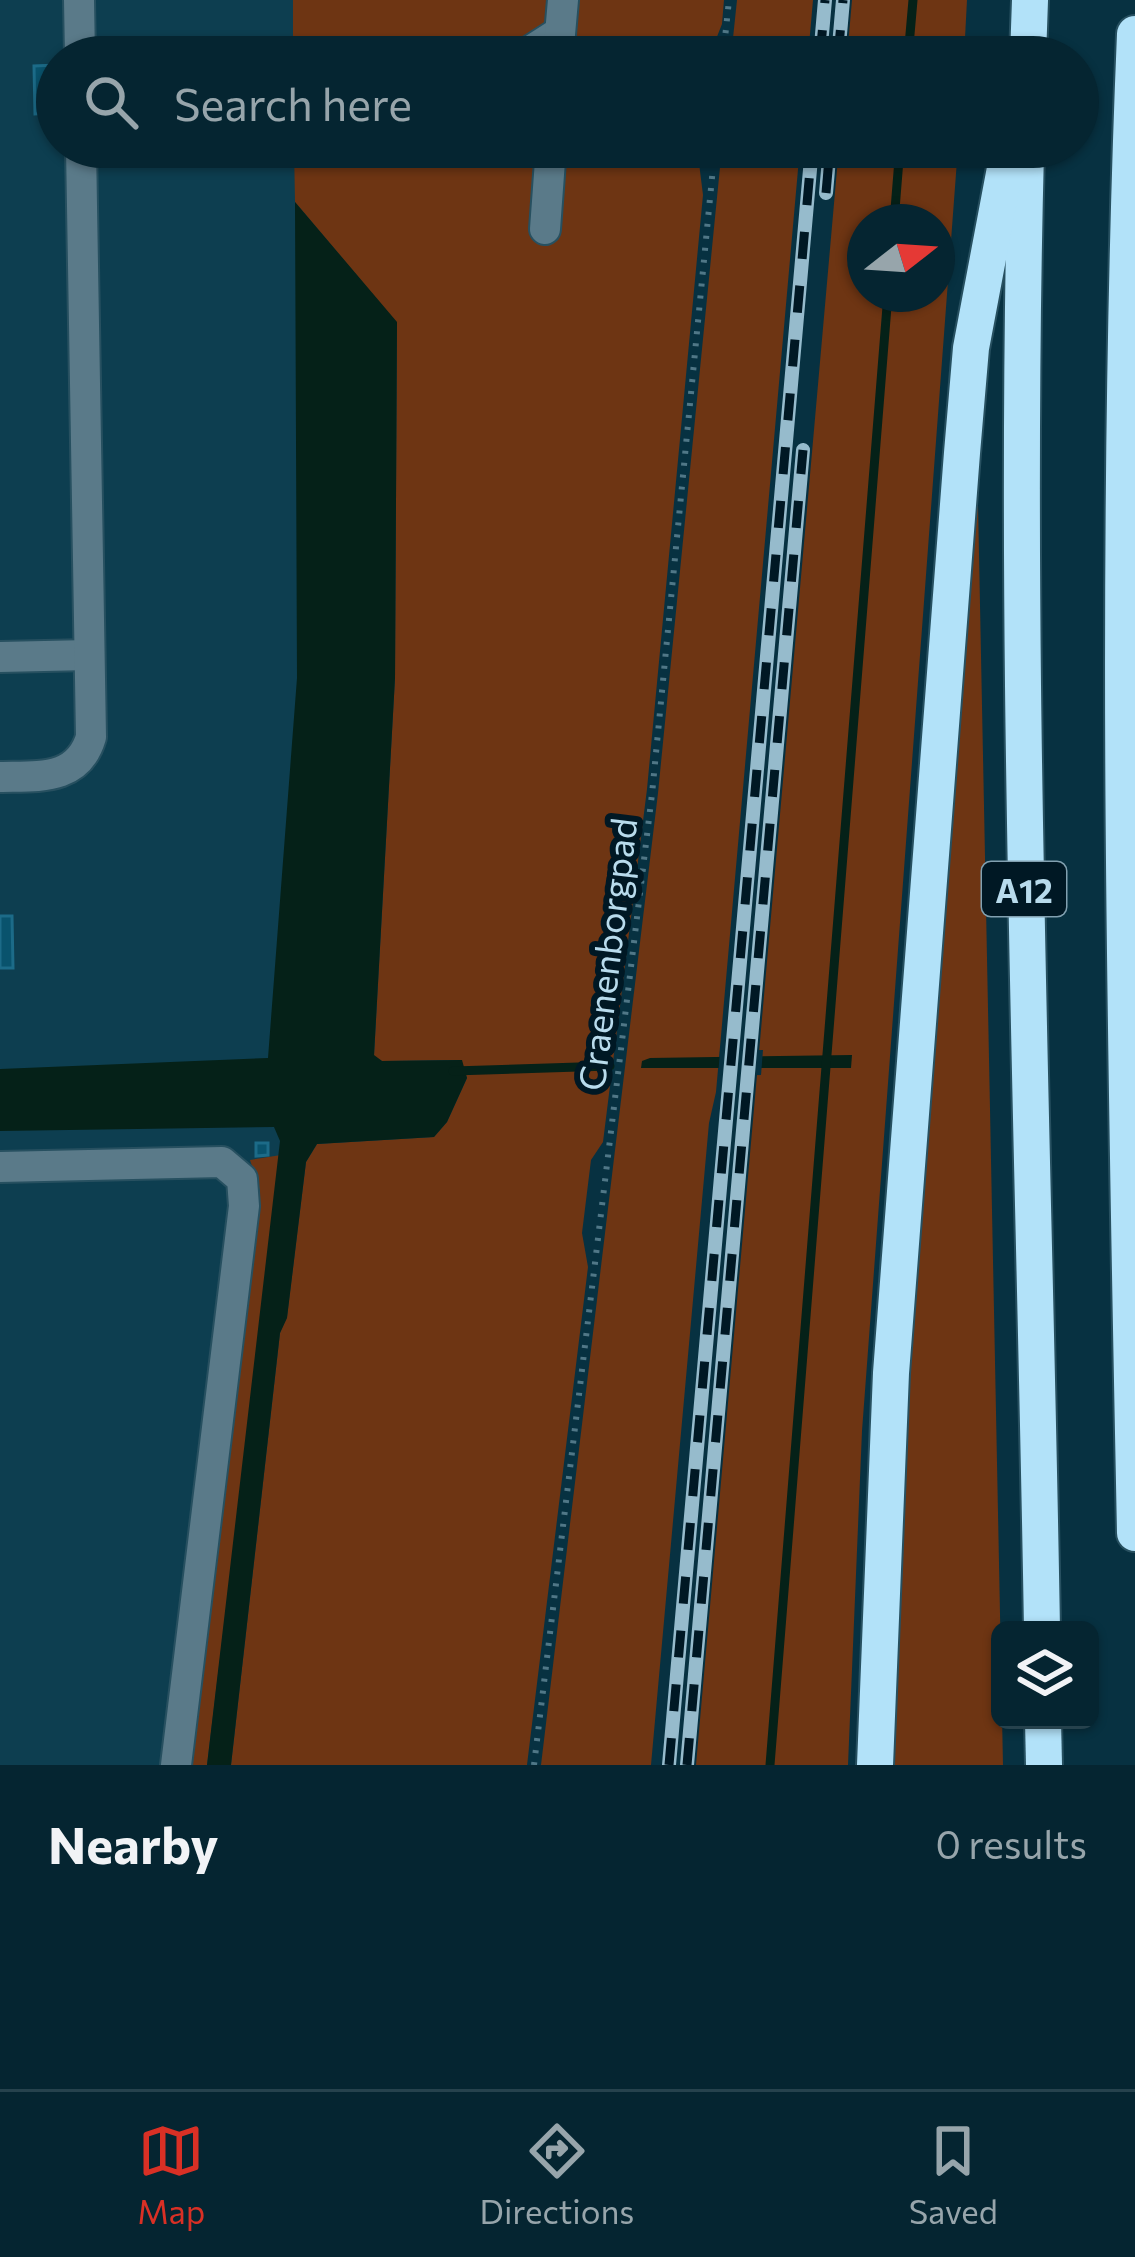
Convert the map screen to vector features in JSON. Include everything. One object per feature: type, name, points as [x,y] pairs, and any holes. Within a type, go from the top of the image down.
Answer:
[{"type":"highway","points":[[1029,36],[1030,0]]},
{"type":"highway","points":[[1135,34],[1121,747],[1135,1533]]},
{"type":"highway","name":"A12","points":[[874,1765],[891,1373],[970,348],[1005,168]]},
{"type":"highway","name":"A12","points":[[1026,168],[1024,888],[1042,1621]]},
{"type":"highway","points":[[1043,1729],[1044,1765]]},
{"type":"street","points":[[79,0],[80,36]]},
{"type":"street","points":[[560,36],[563,0]]},
{"type":"street","points":[[0,777],[54,776],[78,763],[91,737],[81,168]]},
{"type":"street","points":[[545,229],[549,168]]},
{"type":"street","points":[[0,657],[89,655]]},
{"type":"street","points":[[0,1168],[222,1162],[242,1179],[244,1206],[176,1765]]},
{"type":"path","points":[[726,36],[729,0]]},
{"type":"path","name":"Craenenborgpad","points":[[535,1765],[652,794],[713,168]]},
{"type":"shaded area","points":[[0,0],[638,0],[635,36],[36,36],[36,168],[622,168],[472,1765],[0,1765]]},
{"type":"shaded area","points":[[293,0],[724,0],[717,36],[293,36]]},
{"type":"shaded area","points":[[737,0],[813,0],[810,36],[733,36]]},
{"type":"shaded area","points":[[852,0],[967,0],[965,36],[849,36]]},
{"type":"shaded area","points":[[294,168],[700,168],[703,195],[647,789],[603,1142],[591,1160],[582,1233],[588,1267],[527,1765],[231,1765],[280,1333],[287,1317],[306,1162],[317,1144],[434,1137],[447,1122],[467,1078],[461,1060],[382,1061],[374,1056],[395,678],[397,323],[295,202]]},
{"type":"shaded area","points":[[720,168],[798,168],[651,1765],[541,1765],[658,793]]},
{"type":"shaded area","points":[[837,168],[956,168],[954,204],[847,204],[847,312],[946,312],[862,1431],[848,1765],[696,1765]]},
{"type":"shaded area","points":[[295,202],[397,322],[395,678],[374,1055],[382,1061],[462,1060],[467,1078],[447,1122],[434,1137],[317,1144],[306,1162],[287,1318],[280,1333],[231,1765],[207,1765],[280,1141],[274,1127],[0,1131],[0,1069],[268,1058],[297,678]]},
{"type":"shaded area","points":[[977,453],[1000,1621],[991,1621],[991,1729],[1002,1729],[1003,1765],[883,1765],[888,1612]]},
{"type":"shaded area","points":[[852,1055],[851,1068],[641,1068],[642,1061],[650,1058]]},
{"type":"shaded area","points":[[281,1155],[207,1765],[192,1765],[260,1191],[250,1160]]},
{"type":"pier","points":[[763,1050],[761,1075],[718,1076],[720,1051]]},
{"type":"building","points":[[0,916],[12,916],[13,968],[0,968]]},
{"type":"building","points":[[256,1143],[268,1143],[268,1155],[256,1156]]},
{"type":"waterway","points":[[910,36],[913,0]]},
{"type":"waterway","points":[[895,204],[898,168]]},
{"type":"waterway","points":[[770,1765],[887,312]]},
{"type":"waterway","points":[[453,1071],[610,1066]]},
{"type":"railway","points":[[822,36],[825,0]]},
{"type":"railway","points":[[840,36],[843,0]]},
{"type":"railway","points":[[669,1765],[810,168]]},
{"type":"railway","points":[[826,193],[828,168]]},
{"type":"railway","points":[[687,1765],[803,450]]}]
